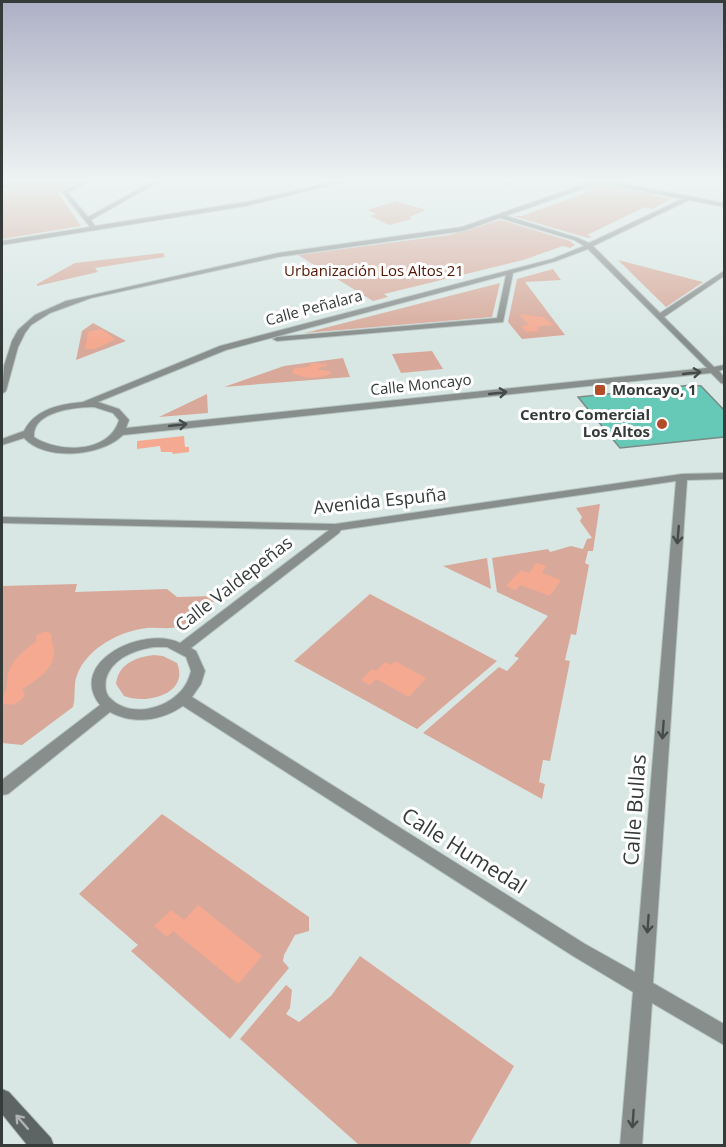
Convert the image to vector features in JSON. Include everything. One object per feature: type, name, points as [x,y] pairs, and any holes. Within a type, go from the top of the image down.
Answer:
[{"type":"street","points":[[2,243],[62,233]]},
{"type":"street","points":[[2,391],[20,333],[36,318],[73,301],[268,257],[444,233]]},
{"type":"street","points":[[555,233],[590,246],[724,381]]},
{"type":"street","name":"Calle Peñalara","points":[[85,404],[212,352],[554,260],[618,233]]},
{"type":"street","points":[[248,341],[500,320],[510,272]]},
{"type":"street","points":[[660,316],[724,273]]},
{"type":"street","name":"Calle Moncayo","points":[[120,432],[714,371],[724,367]]},
{"type":"street","points":[[2,442],[28,433],[33,423],[46,413],[65,406],[85,404],[102,406],[116,411],[124,420],[120,432],[100,445],[66,451],[39,445],[30,438],[28,433]]},
{"type":"street","name":"Avenida Espuña","points":[[2,520],[335,527],[682,477],[724,476]]},
{"type":"street","name":"Calle Bullas","points":[[631,1146],[682,477]]},
{"type":"street","name":"Calle Valdepeñas","points":[[182,648],[335,531],[335,527]]},
{"type":"street","points":[[154,642],[182,648],[191,654],[198,671],[196,681],[183,699],[169,708],[153,713],[136,715],[121,712],[108,706],[100,696],[98,684],[101,672],[122,652],[137,645],[154,642]]},
{"type":"street","name":"Calle Humedal","points":[[183,699],[579,950],[724,1035]]},
{"type":"street","points":[[2,789],[108,706]]},
{"type":"street","points":[[2,1099],[43,1146]]},
{"type":"green space","points":[[2,233],[41,233],[2,239]]},
{"type":"green space","name":"Urbanización Los Altos 21","points":[[458,233],[542,233],[570,241],[575,245],[570,248],[563,246],[523,260],[384,294],[388,297],[373,301],[298,255]]},
{"type":"green space","points":[[569,233],[592,233],[587,235],[593,237],[588,238]]},
{"type":"green space","points":[[163,253],[165,257],[95,268],[98,272],[37,286],[75,263]]},
{"type":"green space","points":[[618,260],[695,280],[703,282],[666,307]]},
{"type":"green space","points":[[553,269],[561,280],[525,282],[565,335],[522,339],[508,322],[517,279]]},
{"type":"green space","points":[[500,283],[492,317],[305,333]]},
{"type":"green space","points":[[93,323],[126,341],[76,360],[82,331]]},
{"type":"green space","points":[[432,351],[443,369],[401,373],[392,354]]},
{"type":"green space","points":[[343,358],[350,377],[224,387],[284,366]]},
{"type":"green space","points":[[207,394],[208,413],[159,417]]},
{"type":"green space","points":[[600,504],[593,551],[588,551],[585,563],[589,565],[576,635],[571,634],[565,660],[570,661],[550,761],[543,760],[539,782],[545,784],[542,799],[423,733],[499,667],[507,671],[519,658],[514,656],[548,616],[497,592],[492,558],[548,549],[550,552],[571,546],[583,549],[587,539],[592,538],[580,521],[582,517],[576,508]]},
{"type":"green space","points":[[487,558],[491,589],[443,566]]},
{"type":"green space","points":[[77,584],[75,592],[167,589],[177,597],[212,596],[217,599],[180,626],[137,630],[106,642],[96,649],[82,665],[76,679],[73,707],[22,745],[2,743],[2,586]]},
{"type":"green space","points":[[370,594],[497,661],[417,729],[294,661]]},
{"type":"green space","points":[[154,655],[163,656],[177,663],[179,674],[172,689],[154,698],[124,696],[116,684],[120,671],[135,660]]},
{"type":"green space","points":[[162,814],[309,917],[309,931],[295,935],[284,955],[283,961],[289,968],[230,1039],[131,951],[138,945],[79,894]]},
{"type":"green space","points":[[360,956],[514,1066],[469,1145],[359,1145],[240,1039],[286,985],[292,990],[290,1008],[286,1014],[299,1022],[331,996]]},
{"type":"shaded area","points":[[519,314],[543,317],[553,325],[537,327],[539,331],[526,332],[521,326],[529,325]]},
{"type":"shaded area","points":[[101,329],[115,339],[95,349],[85,349],[88,332]]},
{"type":"shaded area","points":[[312,363],[326,364],[327,366],[320,367],[318,370],[331,373],[312,378],[292,373],[295,368],[308,367]]},
{"type":"shaded area","points":[[184,436],[185,447],[189,447],[189,452],[173,454],[172,452],[161,452],[160,446],[137,449],[137,441]]},
{"type":"shaded area","points":[[536,563],[546,566],[542,573],[561,580],[550,596],[520,585],[516,590],[506,586],[521,570],[529,573]]},
{"type":"shaded area","points":[[43,632],[52,635],[54,656],[52,662],[39,678],[22,689],[25,694],[19,702],[11,705],[4,704],[2,697],[12,665],[36,642],[36,636]]},
{"type":"shaded area","points":[[395,661],[426,678],[409,697],[376,679],[370,685],[361,680],[372,669],[376,671],[385,662],[391,665]]},
{"type":"shaded area","points":[[198,905],[262,956],[238,984],[173,931],[167,937],[154,926],[171,910],[184,920]]},
{"type":"building","name":"Centro Comercial Los Altos","points":[[701,386],[724,410],[724,437],[620,448],[578,397]]},
{"type":"place","name":"Moncayo, 1","points":[[600,390]]},
{"type":"place","name":"Centro Comercial Los Altos","points":[[662,424]]}]
